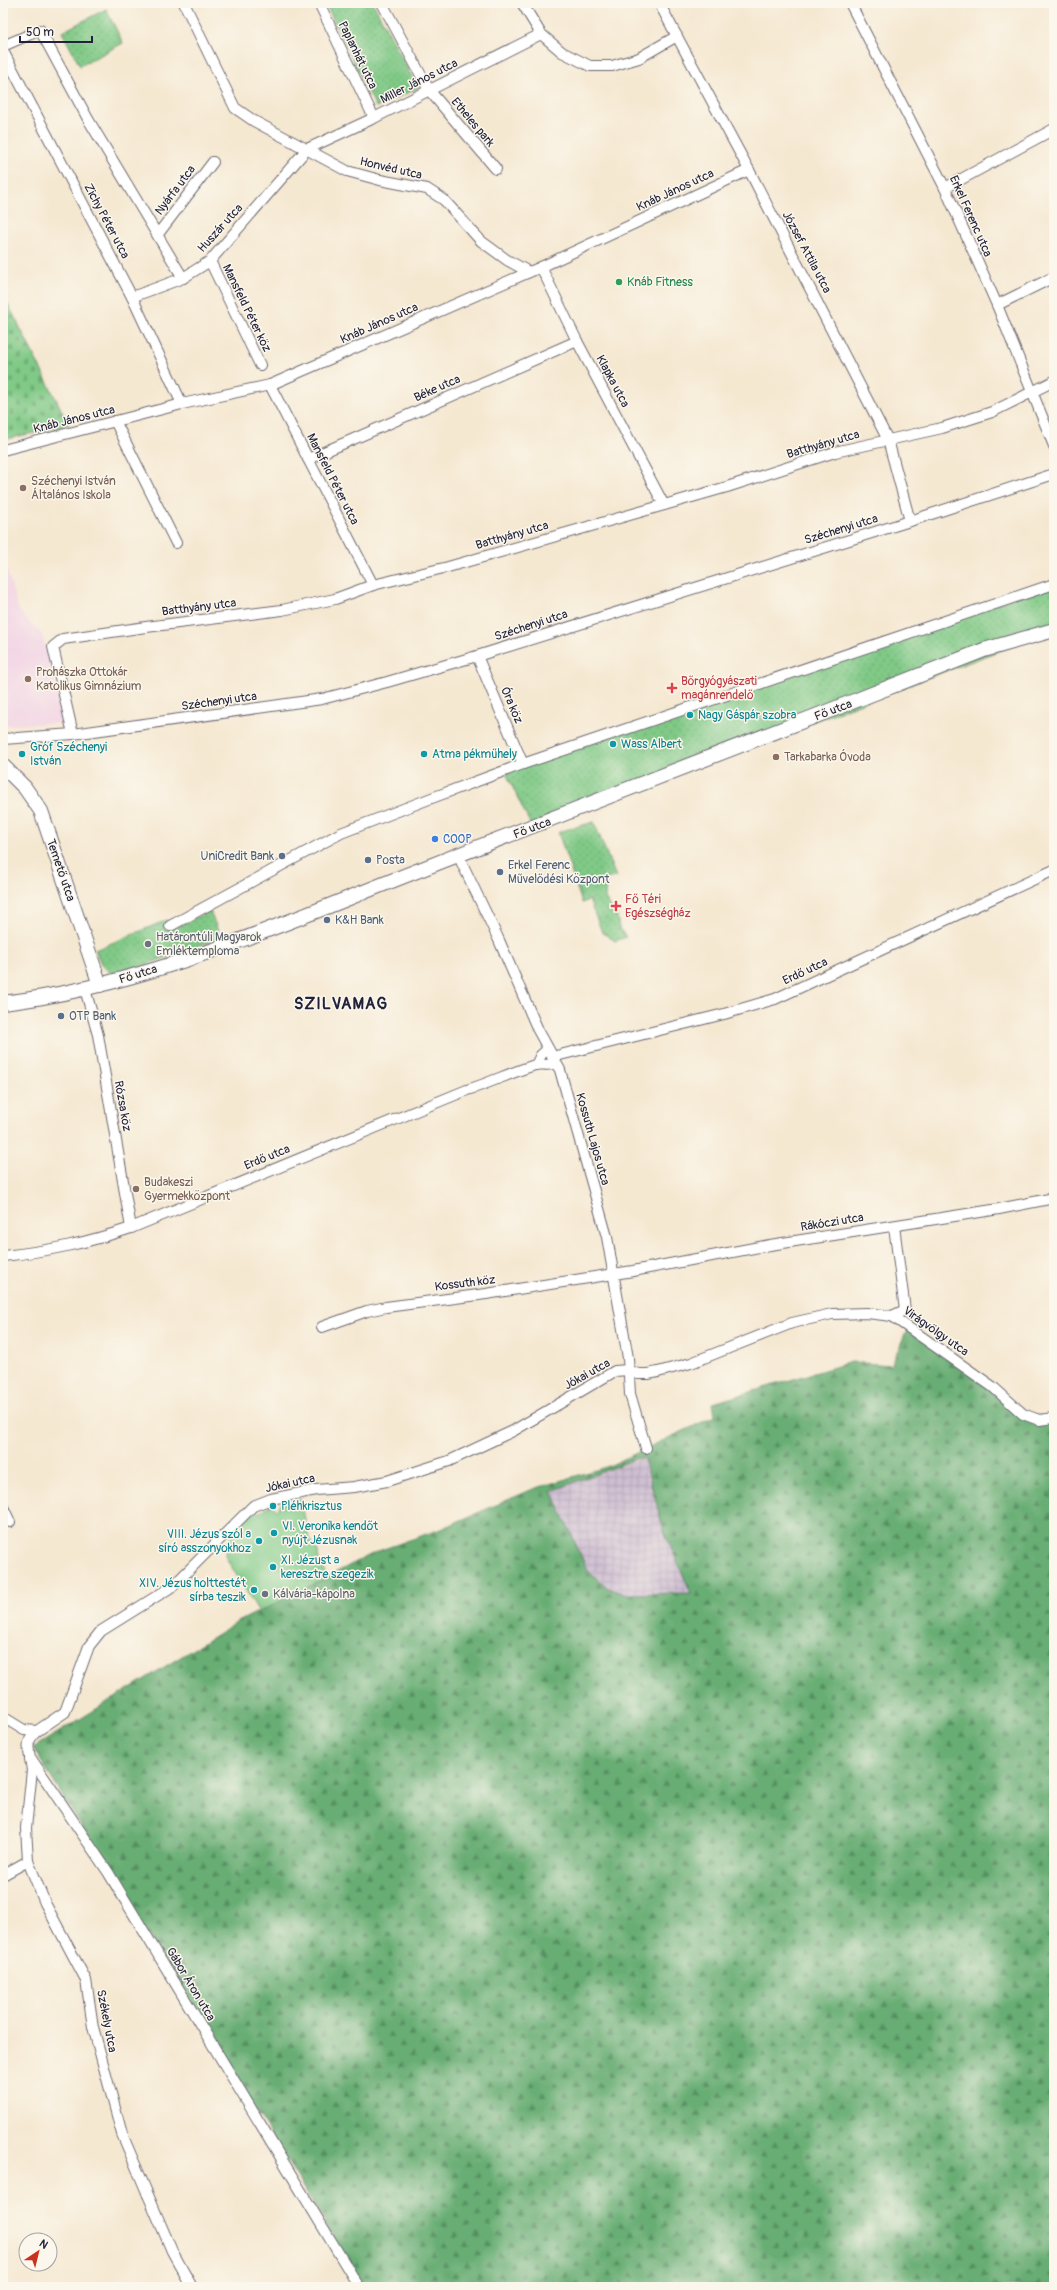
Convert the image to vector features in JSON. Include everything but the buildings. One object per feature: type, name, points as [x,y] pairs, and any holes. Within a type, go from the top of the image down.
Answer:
[{"type":"main road","name":"Fő utca","points":[[3,1003],[85,989],[226,947],[984,650],[1054,630]]},
{"type":"main road","name":"Temető utca","points":[[3,766],[25,788],[41,811],[100,985]]},
{"type":"street","name":"Honvéd utca","points":[[184,3],[235,108],[254,121],[347,171],[380,180],[427,189],[444,200],[481,241],[507,260],[529,272]]},
{"type":"street","name":"Paplanhát utca","points":[[319,3],[374,118]]},
{"type":"street","name":"Etheles park","points":[[382,3],[429,90],[496,170]]},
{"type":"street","points":[[522,3],[541,34],[562,52],[590,66],[612,66],[639,58],[677,36]]},
{"type":"street","name":"József Attila utca","points":[[659,3],[749,170],[888,440],[910,521]]},
{"type":"street","name":"Erkel Ferenc utca","points":[[850,3],[945,188],[997,305],[1054,446]]},
{"type":"street","points":[[3,46],[40,30],[88,119],[158,234],[182,278]]},
{"type":"street","name":"Miller János utca","points":[[307,149],[374,118],[541,34]]},
{"type":"street","name":"Zichy Péter utca","points":[[3,51],[132,297],[182,404]]},
{"type":"street","points":[[945,188],[1054,129]]},
{"type":"street","name":"Huszár utca","points":[[132,297],[182,278],[210,261],[307,149]]},
{"type":"street","name":"Nyárfa utca","points":[[158,234],[213,162]]},
{"type":"street","name":"Knáb János utca","points":[[3,450],[182,404],[270,386],[541,267],[749,170]]},
{"type":"street","points":[[507,260],[512,279]]},
{"type":"street","name":"Mansfeld Péter köz","points":[[210,261],[260,366]]},
{"type":"street","name":"Klapka utca","points":[[541,267],[577,341],[664,505]]},
{"type":"street","points":[[997,305],[1054,276]]},
{"type":"street","name":"Béke utca","points":[[308,459],[577,341]]},
{"type":"street","name":"Batthyány utca","points":[[73,734],[53,647],[63,639],[146,626],[282,610],[335,599],[373,585],[448,567],[664,505],[835,452],[942,428],[992,412],[1054,381]]},
{"type":"street","name":"Mansfeld Péter utca","points":[[270,386],[373,585]]},
{"type":"street","points":[[115,422],[176,543]]},
{"type":"street","name":"Széchenyi utca","points":[[3,739],[73,734],[322,699],[477,656],[910,521],[1054,474]]},
{"type":"street","points":[[170,926],[341,833],[522,764],[1054,584]]},
{"type":"street","name":"Óra köz","points":[[477,656],[522,764]]},
{"type":"street","name":"Kossuth Lajos utca","points":[[458,855],[498,938],[538,1030],[560,1070],[600,1208],[614,1273],[630,1394],[646,1448]]},
{"type":"street","name":"Erdő utca","points":[[3,1256],[47,1251],[86,1243],[131,1228],[467,1090],[488,1084],[536,1065],[549,1066],[552,1056],[724,1014],[775,999],[1054,870]]},
{"type":"street","name":"Rózsa köz","points":[[85,989],[98,1035],[131,1228]]},
{"type":"street","points":[[536,1065],[541,1055],[552,1056]]},
{"type":"street","name":"Rákóczi utca","points":[[614,1273],[770,1245],[894,1226],[1054,1198]]},
{"type":"street","points":[[892,1316],[905,1310],[894,1226]]},
{"type":"street","name":"Kossuth köz","points":[[322,1327],[367,1311],[386,1307],[486,1294],[614,1273]]},
{"type":"street","name":"Virágvölgy utca","points":[[628,1370],[638,1374],[648,1374],[691,1363],[792,1323],[832,1314],[867,1313],[892,1316],[993,1387],[1024,1414],[1039,1420],[1054,1418]]},
{"type":"street","name":"Jókai utca","points":[[37,1731],[65,1712],[89,1646],[101,1631],[172,1586],[253,1506],[271,1499],[316,1490],[354,1487],[387,1480],[449,1461],[513,1431],[614,1371],[628,1370]]},
{"type":"street","points":[[3,1507],[10,1522]]},
{"type":"street","points":[[3,1717],[24,1730],[37,1731]]},
{"type":"street","points":[[30,1757],[27,1747],[30,1737],[37,1731]]},
{"type":"street","name":"Székely utca","points":[[30,1757],[32,1770],[26,1828],[28,1861],[45,1903],[86,1980],[93,2027],[119,2128],[160,2224],[192,2287]]},
{"type":"street","name":"Gábor Áron utca","points":[[30,1757],[108,1872],[359,2287]]},
{"type":"street","points":[[3,1875],[28,1861]]},
{"type":"shaded area","name":"Prohászka Ottokár Katolikus Gimnázium","points":[[3,557],[19,611],[42,635],[66,723],[3,725]]},
{"type":"shaded area","points":[[644,1457],[664,1531],[691,1593],[624,1594],[608,1588],[588,1571],[552,1491]]},
{"type":"green space","points":[[325,3],[373,3],[418,88],[376,107]]},
{"type":"green space","points":[[106,9],[123,43],[80,66],[62,32]]},
{"type":"green space","points":[[3,294],[69,425],[3,440]]},
{"type":"green space","points":[[1054,584],[1054,630],[532,828],[505,771]]},
{"type":"green space","points":[[594,822],[616,877],[606,879],[605,898],[617,916],[619,928],[626,937],[615,941],[602,932],[589,900],[582,903],[558,832]]},
{"type":"green space","points":[[210,911],[221,938],[125,972],[112,974],[102,966],[95,950],[167,920],[174,928]]},
{"type":"green space","points":[[908,1328],[1023,1414],[1054,1418],[1054,2287],[364,2287],[33,1748],[234,1624],[378,1551],[438,1530],[533,1489],[609,1466],[715,1416],[713,1403],[851,1362],[891,1365]],"holes":[[[638,1458],[644,1458],[664,1531],[691,1593],[624,1594],[608,1588],[588,1571],[552,1491]]]},
{"type":"green space","points":[[301,1499],[309,1539],[318,1551],[319,1563],[328,1577],[259,1612],[225,1556],[228,1542],[240,1525],[255,1510],[258,1513],[271,1505],[277,1510],[281,1503]]},
{"type":"place","name":"Knáb Fitness","points":[[619,282]]},
{"type":"place","name":"Széchenyi István Általános Iskola","points":[[23,488]]},
{"type":"place","name":"Prohászka Ottokár Katolikus Gimnázium","points":[[28,679]]},
{"type":"place","name":"Bőrgyógyászati magánrendelő","points":[[672,688]]},
{"type":"place","name":"Nagy Gáspár szobra","points":[[690,715]]},
{"type":"place","name":"Wass Albert","points":[[613,744]]},
{"type":"place","name":"Gróf Széchenyi István","points":[[22,754]]},
{"type":"place","name":"Atma pékműhely","points":[[424,754]]},
{"type":"place","name":"Tarkabarka Óvoda","points":[[776,757]]},
{"type":"place","name":"COOP","points":[[435,839]]},
{"type":"place","name":"UniCredit Bank","points":[[282,856]]},
{"type":"place","name":"Posta","points":[[368,860]]},
{"type":"place","name":"Erkel Ferenc Művelődési Központ","points":[[500,872]]},
{"type":"place","name":"Fő Téri Egészségház","points":[[616,906]]},
{"type":"place","name":"K&H Bank","points":[[327,920]]},
{"type":"place","name":"Határontúli Magyarok Emléktemploma","points":[[148,944]]},
{"type":"place","name":"OTP Bank","points":[[61,1016]]},
{"type":"place","name":"Budakeszi Gyermekközpont","points":[[136,1189]]},
{"type":"place","name":"Pléhkrisztus","points":[[273,1506]]},
{"type":"place","name":"VI. Veronika kendőt nyújt Jézusnak","points":[[274,1533]]},
{"type":"place","name":"VIII. Jézus szól a síró asszonyokhoz","points":[[259,1541]]},
{"type":"place","name":"XI. Jézust a keresztre szegezik","points":[[273,1567]]},
{"type":"place","name":"XIV. Jézus holttestét sírba teszik","points":[[254,1590]]},
{"type":"place","name":"Kálvária-kápolna","points":[[265,1594]]},
{"type":"district","name":"SZILVAMAG","points":[[341,1003]]}]
